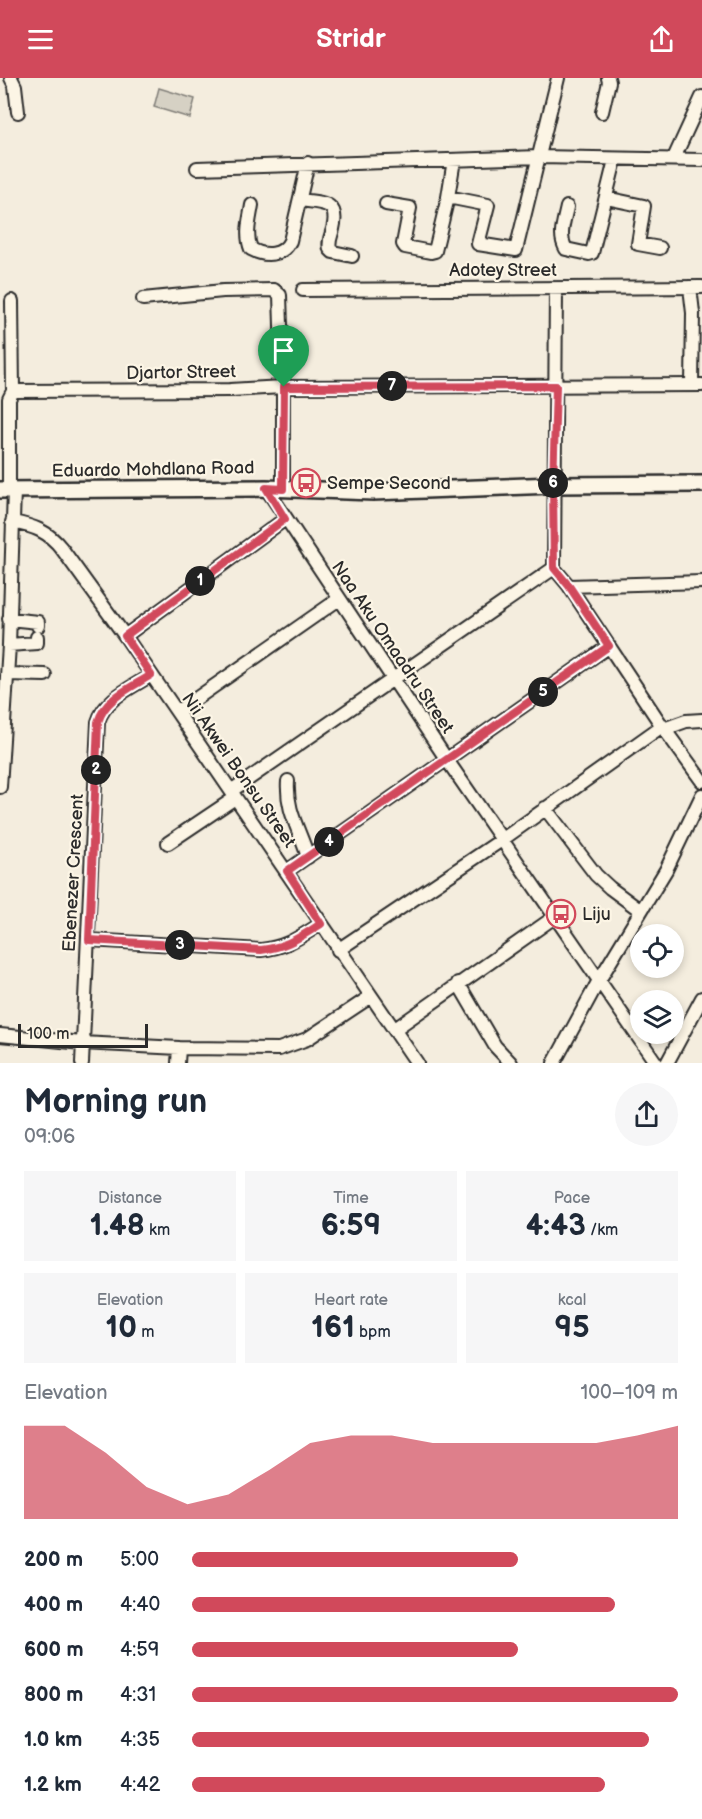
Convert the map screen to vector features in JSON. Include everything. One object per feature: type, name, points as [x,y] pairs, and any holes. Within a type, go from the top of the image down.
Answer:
[{"type":"main road","name":"Eduardo Mohdlana Road","points":[[8,490],[266,488],[382,492],[553,485],[702,484]]},
{"type":"street","points":[[11,78],[15,86],[18,112]]},
{"type":"street","points":[[448,197],[488,206],[478,244],[516,250],[558,78]]},
{"type":"street","points":[[602,112],[608,78]]},
{"type":"street","points":[[674,158],[702,98]]},
{"type":"street","points":[[197,168],[539,157],[702,160]]},
{"type":"street","points":[[386,204],[410,208],[404,246],[434,252],[448,197],[454,160]]},
{"type":"street","points":[[567,207],[561,234],[562,242],[566,249],[592,253],[615,160]]},
{"type":"street","points":[[252,204],[248,228],[248,241],[251,249],[256,252],[282,253],[287,248],[308,163]]},
{"type":"street","points":[[606,198],[644,206],[638,244],[660,248]]},
{"type":"street","points":[[300,200],[324,204],[332,208],[335,212],[335,219],[329,244],[330,249],[352,256]]},
{"type":"street","points":[[696,287],[693,313],[697,385]]},
{"type":"street","name":"Adotey Street","points":[[303,290],[696,287]]},
{"type":"street","points":[[556,289],[554,568],[569,586],[663,728],[702,780]]},
{"type":"street","points":[[143,299],[223,291],[274,290],[280,295],[284,387],[283,489]]},
{"type":"street","points":[[0,787],[9,645],[12,522],[8,490],[9,399],[13,391],[12,300]]},
{"type":"street","name":"Djartor Street","points":[[13,391],[697,385]]},
{"type":"street","name":"Naa Aku Omaadru Street","points":[[266,488],[392,679],[556,916],[598,982],[656,1063]]},
{"type":"street","points":[[125,636],[285,519]]},
{"type":"street","name":"Nii Akwei Bonsu Street","points":[[12,522],[40,528],[53,538],[125,636],[417,1063]]},
{"type":"street","points":[[168,843],[392,679],[554,568]]},
{"type":"street","points":[[569,586],[702,582]]},
{"type":"street","points":[[177,712],[339,599]]},
{"type":"street","points":[[9,619],[38,622],[37,643],[9,645]]},
{"type":"street","points":[[287,871],[609,646]]},
{"type":"street","points":[[7,674],[45,675]]},
{"type":"street","name":"Ebenezer Crescent","points":[[82,1063],[98,722],[101,711],[108,703],[151,675]]},
{"type":"street","points":[[338,950],[663,728],[686,721],[702,720]]},
{"type":"street","points":[[288,780],[288,803],[308,857]]},
{"type":"street","points":[[554,1063],[598,982],[666,870],[702,795]]},
{"type":"street","points":[[545,808],[596,875],[641,911]]},
{"type":"street","points":[[395,1029],[556,916]]},
{"type":"street","points":[[89,940],[261,950],[279,948],[321,924]]},
{"type":"street","points":[[458,983],[495,1046],[511,1063]]},
{"type":"street","points":[[0,1035],[82,1043],[179,1048],[279,1049],[307,1039],[370,997]]},
{"type":"street","points":[[667,1063],[702,998]]},
{"type":"street","points":[[178,1063],[179,1048]]},
{"type":"street","points":[[278,1063],[279,1049]]},
{"type":"shaded area","points":[[159,88],[195,99],[190,118],[154,107]]},
{"type":"place","name":"Sempe Second","points":[[306,483]]},
{"type":"place","name":"Liju","points":[[561,914]]},
{"type":"route","points":[[556,386],[553,485],[554,568],[569,586],[609,646],[287,871],[321,924],[290,943],[279,948],[261,950],[89,940],[98,722],[101,711],[108,703],[151,675],[125,636],[285,519],[266,488],[283,489],[284,387],[556,386]]}]
